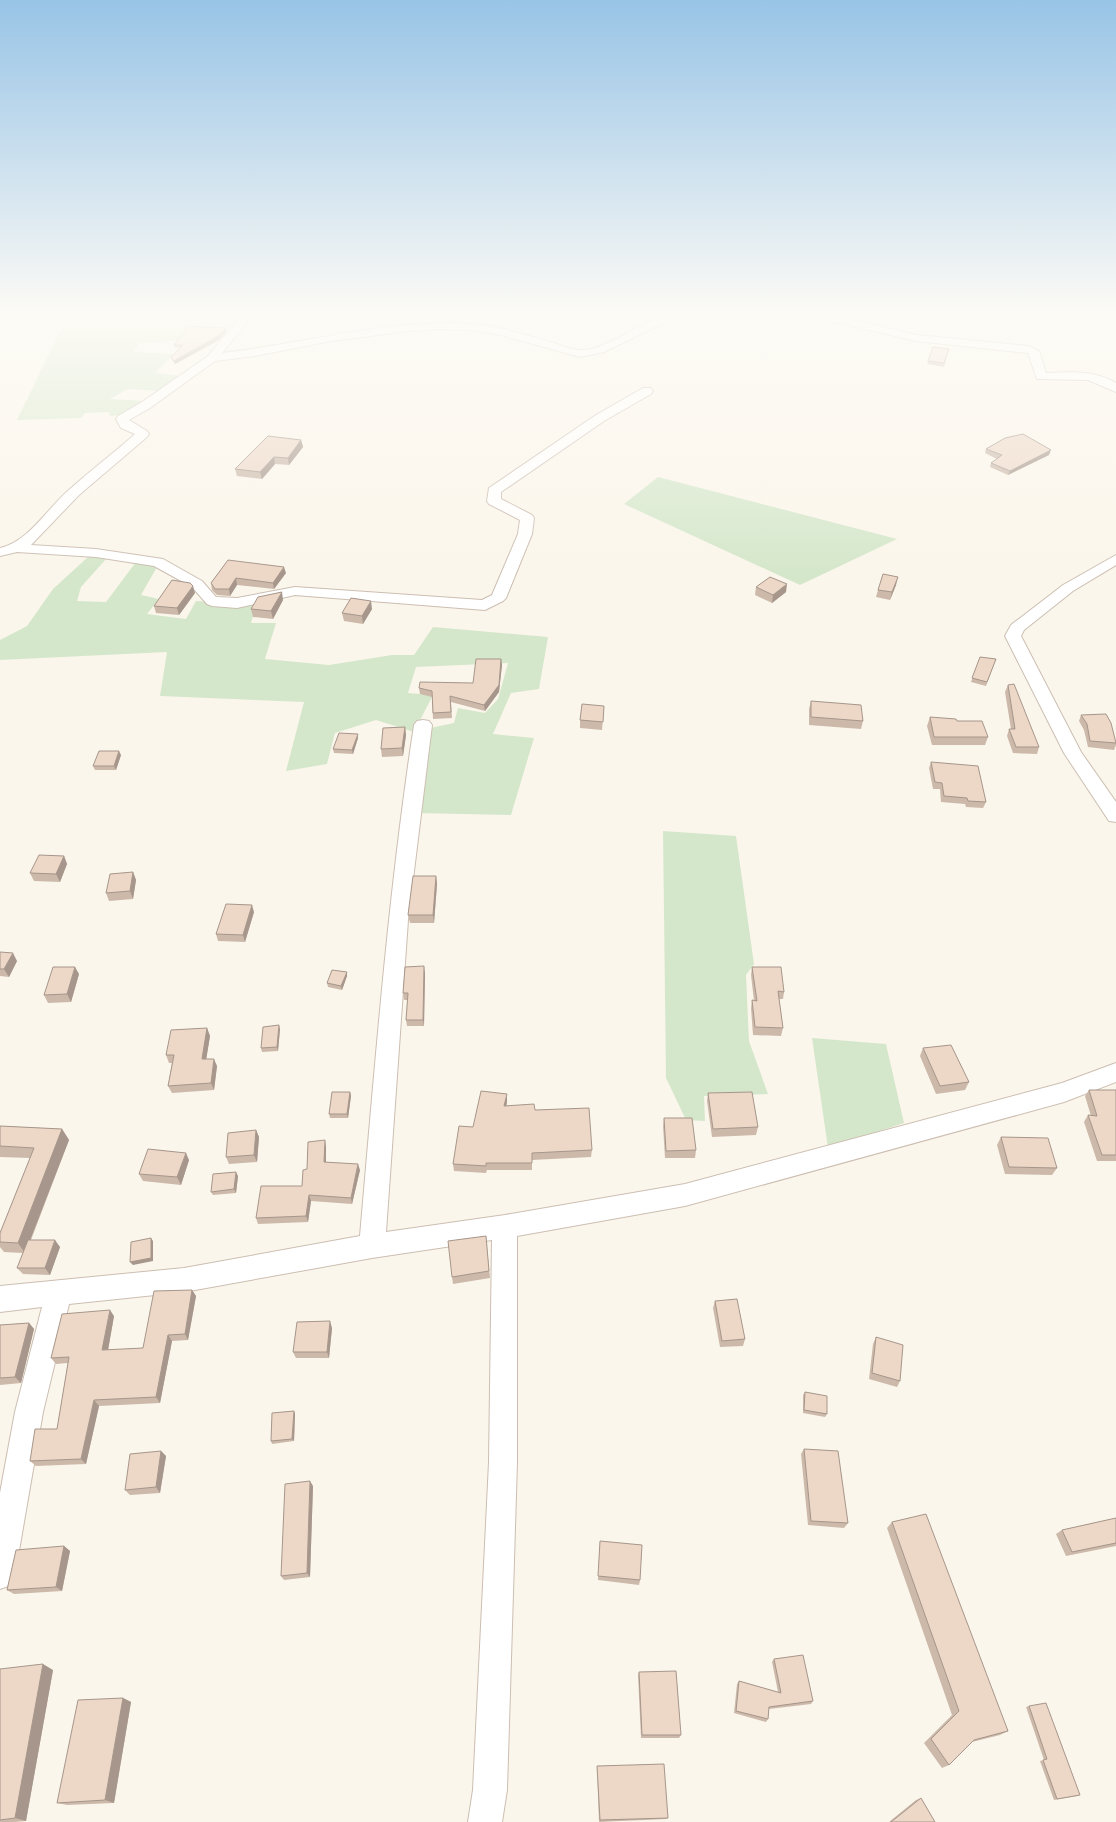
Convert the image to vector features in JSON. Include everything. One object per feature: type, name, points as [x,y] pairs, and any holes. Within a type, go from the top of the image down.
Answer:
[{"type":"street","points":[[17,548],[74,492],[143,434],[125,425],[122,418],[150,402]]},
{"type":"street","points":[[0,552],[17,548],[96,553],[158,562],[196,584],[212,601],[237,603],[295,591],[484,605],[498,598],[524,534],[528,518],[494,501],[494,491],[600,418],[628,402]]},
{"type":"street","points":[[1116,558],[1068,588],[1017,628],[1014,636],[1073,753],[1116,816]]},
{"type":"street","points":[[372,1246],[398,915],[412,789],[423,725]]},
{"type":"street","points":[[0,1300],[184,1280],[372,1246],[505,1227],[685,1195],[1064,1092],[1116,1072]]},
{"type":"street","points":[[485,1822],[490,1790],[503,1462],[505,1227]]},
{"type":"street","points":[[0,1574],[29,1412],[59,1293]]},
{"type":"green space","points":[[26,402],[145,402],[122,415],[110,416],[109,412],[85,413],[81,418],[17,420]]},
{"type":"green space","points":[[658,477],[897,539],[800,585],[624,504]]},
{"type":"green space","points":[[89,556],[107,558],[81,587],[77,601],[106,602],[136,562],[157,567],[141,595],[159,599],[147,614],[186,619],[196,601],[257,604],[251,623],[276,623],[265,659],[329,665],[392,655],[414,655],[433,627],[548,637],[539,689],[511,693],[493,734],[534,738],[511,815],[414,813],[430,728],[454,723],[458,708],[485,713],[498,699],[508,663],[416,667],[408,693],[433,695],[414,732],[376,720],[335,733],[327,764],[286,771],[304,702],[160,696],[167,652],[0,660],[0,640],[27,626],[53,589]]},
{"type":"green space","points":[[663,831],[736,836],[754,964],[746,975],[749,1041],[768,1094],[704,1096],[705,1121],[686,1120],[666,1078]]},
{"type":"green space","points":[[812,1038],[886,1044],[904,1123],[828,1148]]},
{"type":"building","points":[[1023,434],[1051,450],[1010,471],[991,463],[1002,455],[986,449],[1005,438]]},
{"type":"building","points":[[268,436],[301,440],[288,458],[274,457],[260,472],[235,469]]},
{"type":"building","points":[[228,560],[284,567],[273,583],[236,578],[229,589],[215,589],[211,583]]},
{"type":"building","points":[[883,574],[898,577],[892,592],[878,590]]},
{"type":"building","points":[[770,577],[787,584],[773,595],[756,587]]},
{"type":"building","points":[[172,580],[190,583],[193,586],[177,608],[154,606]]},
{"type":"building","points":[[282,592],[271,611],[251,609],[258,597]]},
{"type":"building","points":[[351,598],[371,601],[362,616],[342,613]]},
{"type":"building","points":[[980,657],[996,659],[987,682],[972,678]]},
{"type":"building","points":[[476,659],[501,659],[499,685],[484,705],[450,696],[451,712],[433,713],[432,691],[419,688],[420,682],[473,683]]},
{"type":"building","points":[[1014,684],[1039,747],[1016,747],[1009,729],[1015,729],[1008,685]]},
{"type":"building","points":[[811,701],[861,705],[863,721],[811,717]]},
{"type":"building","points":[[582,704],[604,706],[603,722],[580,720]]},
{"type":"building","points":[[1106,714],[1111,723],[1116,743],[1090,741],[1087,724],[1081,715]]},
{"type":"building","points":[[930,717],[956,719],[957,721],[982,721],[988,737],[934,737]]},
{"type":"building","points":[[405,727],[402,748],[381,749],[383,728]]},
{"type":"building","points":[[339,733],[358,734],[352,750],[333,749]]},
{"type":"building","points":[[99,751],[119,751],[114,766],[93,766]]},
{"type":"building","points":[[931,762],[978,766],[986,802],[968,801],[967,798],[944,796],[942,783],[935,782]]},
{"type":"building","points":[[39,855],[64,856],[56,874],[30,873]]},
{"type":"building","points":[[133,872],[130,891],[106,893],[110,874]]},
{"type":"building","points":[[413,876],[436,876],[433,915],[408,915]]},
{"type":"building","points":[[226,904],[252,905],[243,935],[216,934]]},
{"type":"building","points":[[0,952],[13,953],[4,969],[0,969]]},
{"type":"building","points":[[424,966],[423,1020],[406,1020],[408,993],[403,993],[405,967]]},
{"type":"building","points":[[53,967],[75,967],[67,994],[44,995]]},
{"type":"building","points":[[752,967],[781,967],[784,992],[778,991],[783,1028],[755,1027],[752,1000],[757,1001]]},
{"type":"building","points":[[332,970],[347,972],[341,986],[327,983]]},
{"type":"building","points":[[279,1025],[277,1047],[261,1048],[263,1027]]},
{"type":"building","points":[[207,1028],[202,1059],[214,1059],[211,1083],[168,1086],[174,1055],[166,1055],[171,1030]]},
{"type":"building","points":[[951,1045],[969,1082],[940,1086],[923,1048]]},
{"type":"building","points":[[1089,1090],[1116,1090],[1116,1155],[1102,1155],[1088,1115],[1097,1116]]},
{"type":"building","points":[[481,1091],[507,1094],[504,1106],[534,1104],[535,1110],[589,1108],[592,1150],[532,1153],[532,1163],[486,1163],[486,1166],[453,1164],[459,1126],[473,1127]]},
{"type":"building","points":[[332,1092],[350,1092],[347,1114],[329,1114]]},
{"type":"building","points":[[752,1092],[758,1127],[713,1129],[708,1093]]},
{"type":"building","points":[[664,1118],[692,1118],[696,1150],[666,1151]]},
{"type":"building","points":[[0,1126],[62,1129],[18,1243],[0,1242],[0,1233],[34,1148],[0,1146]]},
{"type":"building","points":[[256,1130],[254,1155],[226,1157],[228,1133]]},
{"type":"building","points":[[1001,1137],[1048,1138],[1057,1168],[1009,1167]]},
{"type":"building","points":[[325,1140],[324,1162],[358,1164],[351,1198],[309,1195],[306,1216],[256,1218],[261,1186],[302,1186],[303,1170],[307,1169],[308,1142]]},
{"type":"building","points":[[148,1149],[186,1153],[177,1177],[139,1174]]},
{"type":"building","points":[[236,1172],[234,1189],[211,1192],[213,1174]]},
{"type":"building","points":[[486,1236],[489,1271],[452,1277],[448,1241]]},
{"type":"building","points":[[151,1238],[151,1258],[130,1262],[131,1242]]},
{"type":"building","points":[[28,1240],[55,1240],[45,1268],[17,1268]]},
{"type":"building","points":[[192,1290],[185,1334],[168,1335],[156,1397],[94,1400],[81,1459],[30,1461],[35,1429],[57,1429],[69,1357],[51,1358],[62,1314],[110,1310],[102,1350],[143,1348],[154,1291]]},
{"type":"building","points":[[737,1299],[745,1339],[722,1341],[715,1301]]},
{"type":"building","points":[[330,1321],[327,1352],[293,1352],[297,1322]]},
{"type":"building","points":[[29,1323],[15,1377],[0,1378],[0,1325]]},
{"type":"building","points":[[876,1337],[903,1345],[900,1381],[872,1373]]},
{"type":"building","points":[[805,1392],[827,1396],[827,1414],[804,1410]]},
{"type":"building","points":[[294,1411],[292,1439],[271,1441],[272,1413]]},
{"type":"building","points":[[804,1449],[838,1451],[848,1523],[811,1521]]},
{"type":"building","points":[[161,1451],[156,1487],[125,1490],[130,1454]]},
{"type":"building","points":[[310,1481],[307,1573],[281,1576],[285,1484]]},
{"type":"building","points":[[926,1514],[1008,1731],[974,1740],[949,1765],[931,1739],[959,1711],[892,1522]]},
{"type":"building","points":[[1116,1518],[1116,1543],[1072,1552],[1062,1530]]},
{"type":"building","points":[[600,1541],[642,1545],[640,1580],[598,1576]]},
{"type":"building","points":[[64,1546],[56,1587],[7,1590],[16,1550]]},
{"type":"building","points":[[803,1655],[813,1701],[769,1707],[768,1719],[736,1711],[739,1681],[781,1693],[774,1659]]},
{"type":"building","points":[[43,1664],[15,1818],[0,1820],[0,1669]]},
{"type":"building","points":[[676,1671],[681,1735],[642,1735],[639,1672]]},
{"type":"building","points":[[123,1698],[105,1800],[57,1803],[78,1700]]},
{"type":"building","points":[[1046,1703],[1080,1795],[1057,1799],[1043,1760],[1047,1759],[1029,1706]]},
{"type":"building","points":[[664,1764],[668,1818],[600,1820],[597,1766]]},
{"type":"building","points":[[921,1798],[935,1822],[891,1822]]}]
